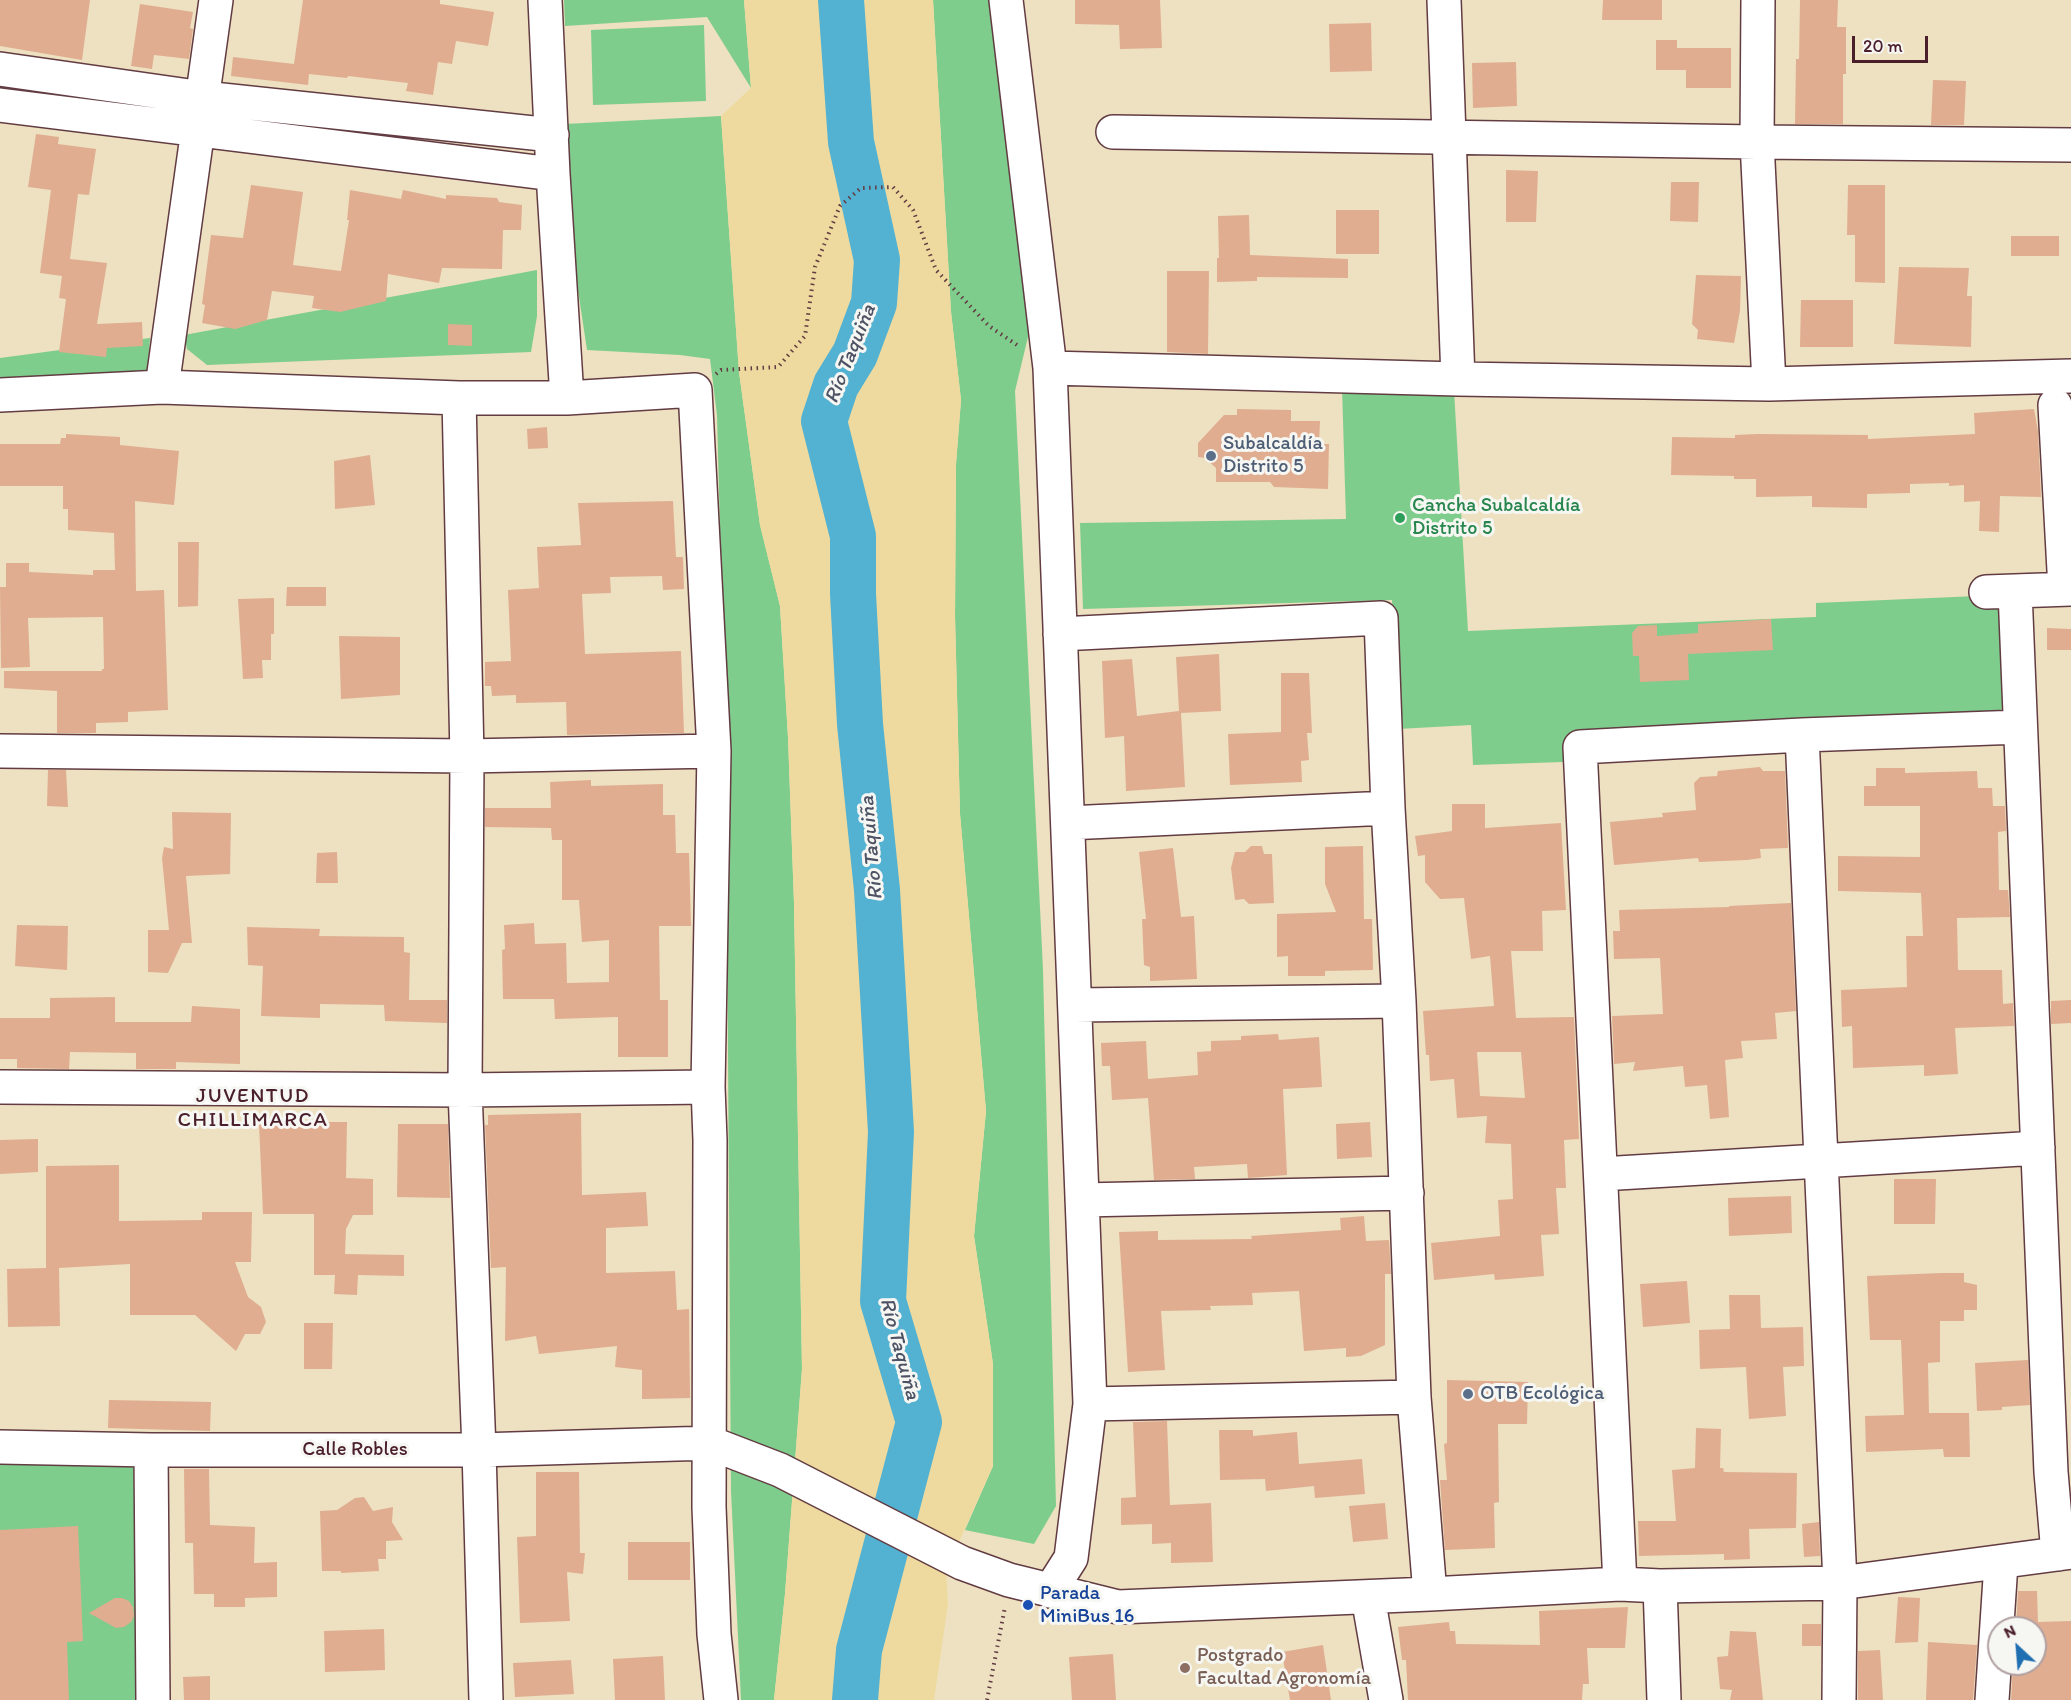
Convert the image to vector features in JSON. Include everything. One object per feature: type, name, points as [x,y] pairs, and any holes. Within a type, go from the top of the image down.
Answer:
[{"type":"street","points":[[162,387],[216,0]]},
{"type":"street","points":[[545,0],[567,398]]},
{"type":"street","points":[[1006,0],[1050,368],[1090,1404],[1071,1558],[1050,1591]]},
{"type":"street","points":[[1444,0],[1458,379]]},
{"type":"street","points":[[1758,0],[1757,142],[1769,384]]},
{"type":"street","points":[[0,69],[202,98],[552,135]]},
{"type":"street","points":[[0,105],[553,174]]},
{"type":"street","points":[[1113,132],[2071,145]]},
{"type":"street","points":[[1050,368],[1458,379],[1769,384],[2071,376]]},
{"type":"street","points":[[0,395],[162,387],[459,398],[567,398],[695,390],[714,751],[708,1087],[710,1140],[709,1507],[714,1634],[721,1700]]},
{"type":"street","points":[[459,398],[467,756],[465,1090],[486,1700]]},
{"type":"street","points":[[710,1443],[780,1470],[962,1563],[1009,1580],[1118,1606],[1368,1597],[1620,1584],[1660,1586],[1840,1583],[2064,1553],[2051,1472],[2020,727],[2001,591],[2068,589],[2055,405]]},
{"type":"street","points":[[1060,634],[1381,618],[1414,1397],[1430,1594]]},
{"type":"street","points":[[1620,1584],[1580,747],[1802,735],[2020,727]]},
{"type":"street","points":[[1802,735],[1840,1583],[1839,1700]]},
{"type":"street","points":[[0,751],[467,756],[714,751]]},
{"type":"street","points":[[1068,823],[1388,808]]},
{"type":"street","points":[[1075,1005],[1399,1001]]},
{"type":"street","points":[[0,1087],[465,1090],[708,1087]]},
{"type":"street","points":[[1601,1174],[2038,1149]]},
{"type":"street","points":[[1082,1200],[1407,1193]]},
{"type":"street","points":[[1090,1404],[1414,1397]]},
{"type":"street","name":"Calle Robles","points":[[0,1447],[151,1450],[479,1449],[710,1443]]},
{"type":"street","points":[[151,1450],[153,1700]]},
{"type":"street","points":[[1992,1700],[2001,1563]]},
{"type":"street","points":[[1660,1586],[1664,1700]]},
{"type":"street","points":[[1368,1597],[1386,1700]]},
{"type":"path","points":[[695,390],[721,370],[778,367],[805,336],[815,267],[840,206],[861,188],[893,187],[913,210],[936,270],[989,326],[1050,368]]},
{"type":"path","points":[[987,1700],[1009,1580]]},
{"type":"green space","points":[[564,0],[744,0],[751,88],[707,17],[565,26]]},
{"type":"green space","points":[[933,0],[992,0],[1033,316],[1015,391],[1043,970],[1056,1506],[1034,1544],[965,1530],[993,1466],[993,1364],[974,1236],[986,1111],[960,814],[955,616],[956,464],[961,400],[951,312]]},
{"type":"green space","points":[[704,25],[706,101],[593,105],[591,30]]},
{"type":"green space","points":[[721,116],[739,372],[760,525],[780,606],[788,737],[794,903],[802,1369],[785,1594],[774,1700],[741,1700],[731,1491],[726,759],[717,415],[710,359],[680,355],[587,350],[570,237],[565,124]]},
{"type":"green space","points":[[537,270],[537,316],[531,352],[207,365],[187,349],[184,335]]},
{"type":"green space","points":[[150,338],[147,372],[0,378],[0,358]]},
{"type":"green space","points":[[1342,388],[1454,390],[1468,631],[1816,617],[1816,603],[1977,596],[2004,604],[2007,700],[2002,709],[1990,716],[1574,734],[1563,762],[1473,765],[1471,725],[1398,729],[1392,600],[1083,609],[1080,523],[1346,519]]},
{"type":"green space","points":[[0,1464],[137,1466],[137,1700],[0,1700]]},
{"type":"sand","points":[[744,0],[933,0],[951,312],[961,400],[956,464],[955,616],[960,814],[986,1111],[974,1236],[993,1364],[993,1466],[946,1571],[948,1604],[934,1700],[774,1700],[785,1594],[802,1369],[794,903],[788,737],[780,606],[760,525],[739,372],[721,116],[751,88]]},
{"type":"building","points":[[0,0],[90,0],[82,60],[0,46]]},
{"type":"building","points":[[303,0],[440,0],[440,4],[494,12],[488,46],[456,41],[452,64],[438,62],[433,95],[406,91],[408,83],[348,76],[347,78],[309,74],[308,85],[231,76],[233,57],[294,64]]},
{"type":"building","points":[[1075,0],[1160,0],[1162,48],[1120,49],[1119,25],[1075,24]]},
{"type":"building","points":[[1603,0],[1662,0],[1662,20],[1602,20]]},
{"type":"building","points":[[1800,0],[1838,0],[1837,27],[1846,27],[1843,124],[1795,124]]},
{"type":"building","points":[[140,4],[193,12],[189,59],[154,55],[152,69],[131,66]]},
{"type":"building","points":[[1371,23],[1372,71],[1330,72],[1329,24]]},
{"type":"building","points":[[1656,40],[1677,40],[1677,48],[1731,48],[1731,88],[1686,88],[1686,70],[1656,70]]},
{"type":"building","points":[[1516,62],[1517,106],[1473,108],[1472,63]]},
{"type":"building","points":[[1933,80],[1966,81],[1964,125],[1931,125]]},
{"type":"building","points":[[36,134],[59,137],[58,144],[96,149],[89,195],[78,194],[70,259],[107,263],[97,324],[142,322],[143,346],[107,348],[106,357],[59,352],[66,299],[59,298],[62,276],[40,273],[51,190],[28,187]]},
{"type":"building","points":[[1506,170],[1538,171],[1536,222],[1506,222]]},
{"type":"building","points":[[1671,182],[1699,182],[1698,222],[1670,221]]},
{"type":"building","points":[[251,185],[303,192],[293,265],[341,271],[349,220],[347,220],[350,190],[401,199],[403,190],[446,199],[446,195],[497,198],[499,202],[522,205],[521,230],[503,230],[502,269],[442,268],[439,283],[388,274],[386,301],[340,312],[312,308],[314,296],[272,291],[267,320],[235,329],[202,323],[205,305],[202,304],[211,235],[243,238]]},
{"type":"building","points":[[1848,185],[1885,185],[1885,283],[1855,282],[1855,235],[1847,235]]},
{"type":"building","points":[[1336,210],[1379,210],[1379,254],[1336,254]]},
{"type":"building","points":[[1249,215],[1250,255],[1348,259],[1348,278],[1257,277],[1257,281],[1217,282],[1218,216]]},
{"type":"building","points":[[2011,236],[2059,236],[2059,256],[2011,256]]},
{"type":"building","points":[[1899,267],[1969,268],[1967,296],[1972,296],[1971,347],[1894,344]]},
{"type":"building","points":[[1167,271],[1209,271],[1208,354],[1167,352]]},
{"type":"building","points":[[1696,275],[1741,276],[1740,311],[1734,343],[1697,339],[1698,330],[1692,324]]},
{"type":"building","points":[[1801,300],[1853,300],[1853,347],[1800,347]]},
{"type":"building","points":[[448,324],[472,325],[472,346],[448,345]]},
{"type":"building","points":[[1237,409],[1291,410],[1291,421],[1320,421],[1319,444],[1329,444],[1328,489],[1274,487],[1270,482],[1216,482],[1216,468],[1205,458],[1198,457],[1198,443],[1224,415],[1237,415]]},
{"type":"building","points":[[2034,409],[2038,431],[2041,497],[2000,496],[1999,532],[1979,531],[1980,501],[1964,502],[1964,485],[1910,484],[1910,493],[1867,494],[1867,508],[1812,507],[1812,496],[1756,497],[1756,479],[1734,479],[1734,476],[1671,475],[1672,437],[1735,438],[1735,435],[1757,434],[1868,435],[1868,439],[1975,434],[1974,413]]},
{"type":"building","points":[[547,427],[548,448],[528,449],[527,429]]},
{"type":"building","points":[[66,434],[120,437],[120,445],[179,451],[174,505],[135,501],[136,591],[164,590],[168,710],[128,712],[128,722],[96,723],[96,733],[57,733],[57,691],[4,688],[4,671],[102,671],[104,669],[103,617],[28,618],[30,667],[1,668],[0,587],[6,587],[6,563],[29,563],[29,572],[93,575],[93,570],[115,570],[114,533],[68,530],[68,509],[63,509],[63,486],[0,486],[0,444],[60,444],[61,438],[66,438]]},
{"type":"building","points":[[370,455],[375,505],[335,509],[334,461]]},
{"type":"building","points":[[673,501],[676,557],[683,557],[684,589],[663,590],[662,576],[610,577],[611,593],[582,594],[585,654],[681,651],[684,733],[567,735],[566,702],[516,703],[516,695],[492,696],[491,686],[485,686],[485,662],[511,661],[508,590],[539,588],[537,547],[581,545],[578,503]]},
{"type":"building","points":[[178,542],[199,542],[198,606],[178,607]]},
{"type":"building","points":[[287,587],[326,587],[326,606],[286,606]]},
{"type":"building","points":[[274,598],[271,660],[262,660],[263,678],[243,679],[238,599]]},
{"type":"building","points":[[1771,619],[1773,650],[1688,654],[1689,680],[1640,682],[1639,656],[1633,656],[1632,633],[1638,626],[1657,625],[1657,636],[1698,633],[1698,624]]},
{"type":"building","points":[[2047,628],[2071,629],[2071,650],[2047,650]]},
{"type":"building","points":[[339,636],[400,637],[400,695],[341,699]]},
{"type":"building","points":[[1219,654],[1221,711],[1181,713],[1185,787],[1126,791],[1124,736],[1105,738],[1102,661],[1132,659],[1137,716],[1179,711],[1176,657]]},
{"type":"building","points":[[1281,673],[1309,673],[1312,733],[1307,733],[1309,760],[1301,761],[1302,782],[1230,785],[1228,734],[1281,732]]},
{"type":"building","points":[[1760,767],[1763,771],[1785,771],[1788,848],[1760,849],[1761,858],[1747,860],[1699,862],[1698,858],[1614,865],[1610,822],[1663,817],[1662,813],[1696,810],[1694,783],[1700,777],[1717,776],[1718,771]]},
{"type":"building","points":[[1876,768],[1905,768],[1905,773],[1977,771],[1978,788],[1992,788],[1993,806],[2005,806],[2006,831],[1998,832],[1999,890],[2008,890],[2010,917],[1957,918],[1958,970],[2002,970],[2003,1004],[2013,1003],[2014,1026],[1955,1028],[1958,1074],[1924,1076],[1924,1065],[1853,1068],[1852,1026],[1842,1027],[1841,990],[1907,987],[1906,936],[1923,936],[1921,893],[1838,891],[1838,856],[1920,857],[1920,806],[1864,806],[1864,786],[1876,786]]},
{"type":"building","points":[[48,770],[66,770],[68,807],[47,806]]},
{"type":"building","points":[[591,780],[591,786],[663,784],[663,815],[675,815],[676,853],[689,853],[691,926],[659,926],[660,1000],[668,1000],[668,1057],[618,1057],[618,1017],[555,1019],[554,999],[503,999],[504,925],[534,923],[535,944],[566,943],[567,983],[609,982],[609,940],[582,942],[579,900],[562,900],[562,840],[552,840],[551,828],[485,827],[485,808],[551,808],[550,782]]},
{"type":"building","points":[[1452,804],[1485,804],[1485,828],[1561,823],[1566,910],[1542,911],[1543,951],[1511,951],[1516,1018],[1574,1017],[1579,1139],[1564,1140],[1566,1188],[1556,1188],[1559,1234],[1541,1235],[1544,1276],[1495,1280],[1494,1274],[1434,1280],[1431,1243],[1500,1236],[1498,1200],[1513,1199],[1511,1144],[1485,1143],[1487,1116],[1457,1118],[1454,1079],[1430,1081],[1423,1011],[1494,1006],[1490,956],[1471,959],[1464,898],[1440,899],[1425,882],[1425,855],[1418,856],[1415,836],[1452,831]],"holes":[[[1477,1052],[1521,1052],[1525,1098],[1480,1096]]]},
{"type":"building","points":[[172,812],[231,813],[230,874],[186,876],[192,943],[182,943],[168,973],[148,972],[148,930],[169,930],[162,858],[164,847],[173,849]]},
{"type":"building","points":[[1251,846],[1262,846],[1264,854],[1272,854],[1274,903],[1249,904],[1244,899],[1235,900],[1231,868],[1235,852],[1245,852]]},
{"type":"building","points":[[1363,846],[1364,919],[1372,919],[1373,970],[1325,971],[1325,976],[1288,976],[1288,956],[1277,957],[1277,914],[1336,912],[1325,884],[1325,847]]},
{"type":"building","points":[[1173,848],[1181,917],[1194,916],[1197,979],[1150,981],[1150,967],[1144,965],[1142,919],[1146,919],[1139,852]]},
{"type":"building","points":[[337,852],[338,883],[316,883],[317,853]]},
{"type":"building","points":[[1791,903],[1796,1011],[1775,1013],[1777,1039],[1741,1041],[1743,1058],[1725,1060],[1729,1117],[1710,1119],[1707,1085],[1685,1087],[1683,1066],[1633,1071],[1635,1062],[1614,1064],[1612,1016],[1663,1014],[1660,958],[1614,959],[1613,931],[1620,931],[1619,910]]},
{"type":"building","points":[[17,925],[68,926],[67,970],[15,966]]},
{"type":"building","points":[[247,927],[320,929],[319,936],[404,937],[404,952],[410,953],[409,1000],[447,1000],[447,1023],[385,1021],[384,1005],[320,1004],[320,1018],[261,1016],[263,966],[248,965]]},
{"type":"building","points":[[115,997],[115,1022],[191,1022],[192,1006],[240,1009],[240,1064],[176,1062],[176,1069],[136,1069],[136,1053],[70,1052],[69,1069],[17,1068],[17,1059],[0,1059],[0,1018],[50,1018],[50,998]]},
{"type":"building","points":[[2071,1000],[2071,1023],[2051,1024],[2051,1001]]},
{"type":"building","points":[[1278,1034],[1279,1040],[1319,1037],[1322,1087],[1283,1089],[1287,1175],[1248,1178],[1247,1164],[1194,1167],[1195,1179],[1154,1180],[1148,1098],[1112,1100],[1110,1066],[1102,1066],[1101,1043],[1146,1041],[1148,1079],[1198,1075],[1197,1052],[1211,1051],[1211,1041],[1241,1040],[1241,1036]]},
{"type":"building","points":[[581,1113],[582,1195],[646,1192],[648,1226],[606,1228],[606,1273],[675,1271],[677,1310],[689,1309],[690,1398],[642,1399],[642,1370],[615,1367],[617,1346],[539,1354],[536,1336],[505,1341],[506,1267],[491,1268],[485,1125],[488,1125],[488,1115]]},
{"type":"building","points":[[347,1122],[346,1178],[373,1179],[373,1215],[353,1215],[346,1229],[345,1254],[404,1255],[404,1276],[358,1275],[357,1295],[334,1294],[335,1275],[314,1275],[314,1214],[263,1214],[259,1124]]},
{"type":"building","points":[[1370,1122],[1372,1157],[1337,1159],[1336,1124]]},
{"type":"building","points":[[398,1124],[448,1124],[450,1198],[397,1197]]},
{"type":"building","points":[[38,1139],[38,1172],[0,1174],[0,1140]]},
{"type":"building","points":[[119,1165],[119,1221],[202,1220],[202,1212],[252,1212],[251,1262],[235,1262],[248,1297],[261,1307],[266,1322],[260,1334],[245,1334],[236,1351],[195,1315],[130,1315],[130,1264],[59,1268],[60,1326],[8,1327],[7,1269],[46,1268],[46,1166]]},
{"type":"building","points":[[1894,1179],[1936,1179],[1935,1224],[1894,1224]]},
{"type":"building","points":[[1791,1196],[1792,1233],[1729,1236],[1728,1198]]},
{"type":"building","points":[[1364,1216],[1366,1241],[1389,1240],[1391,1274],[1385,1274],[1385,1345],[1361,1356],[1346,1357],[1346,1348],[1304,1351],[1299,1291],[1252,1293],[1253,1305],[1210,1306],[1211,1310],[1161,1311],[1165,1370],[1128,1372],[1119,1232],[1158,1231],[1158,1240],[1252,1239],[1251,1236],[1341,1230],[1340,1218]]},
{"type":"building","points":[[1964,1273],[1964,1282],[1977,1285],[1977,1310],[1964,1310],[1964,1321],[1940,1321],[1940,1362],[1928,1363],[1929,1413],[1969,1413],[1970,1457],[1944,1457],[1943,1449],[1866,1452],[1865,1416],[1904,1415],[1901,1340],[1870,1340],[1867,1276]]},
{"type":"building","points":[[1687,1281],[1690,1323],[1643,1327],[1640,1284]]},
{"type":"building","points":[[1729,1295],[1760,1295],[1761,1328],[1803,1327],[1804,1366],[1783,1367],[1786,1416],[1749,1419],[1746,1367],[1700,1369],[1699,1330],[1730,1329]]},
{"type":"building","points":[[304,1323],[333,1323],[332,1369],[304,1369]]},
{"type":"building","points":[[2028,1360],[2030,1405],[2002,1407],[2002,1410],[1977,1411],[1975,1363]]},
{"type":"building","points":[[1447,1380],[1528,1382],[1527,1424],[1498,1424],[1499,1502],[1494,1503],[1495,1548],[1445,1550],[1440,1480],[1447,1480],[1444,1444],[1447,1443]]},
{"type":"building","points":[[109,1400],[211,1402],[210,1431],[108,1428]]},
{"type":"building","points":[[1167,1421],[1170,1505],[1211,1503],[1213,1562],[1171,1563],[1171,1543],[1152,1544],[1152,1524],[1121,1525],[1121,1498],[1136,1497],[1133,1422]]},
{"type":"building","points":[[1696,1428],[1721,1429],[1720,1468],[1723,1468],[1724,1472],[1797,1473],[1796,1528],[1749,1529],[1750,1559],[1724,1560],[1724,1554],[1639,1556],[1638,1521],[1676,1521],[1672,1470],[1695,1468]]},
{"type":"building","points":[[1219,1430],[1253,1430],[1253,1436],[1297,1432],[1299,1464],[1362,1459],[1365,1494],[1315,1498],[1314,1486],[1266,1491],[1265,1479],[1220,1480]]},
{"type":"building","points":[[184,1469],[209,1469],[210,1525],[255,1527],[254,1563],[277,1562],[277,1597],[245,1598],[245,1607],[214,1607],[214,1594],[194,1594],[193,1543],[185,1543]]},
{"type":"building","points":[[536,1472],[579,1472],[580,1553],[585,1553],[583,1574],[567,1572],[570,1621],[520,1623],[517,1537],[536,1536]]},
{"type":"building","points":[[364,1497],[373,1511],[393,1507],[392,1522],[403,1540],[386,1541],[386,1559],[378,1559],[379,1571],[341,1573],[341,1571],[322,1571],[320,1511],[337,1510],[355,1498]]},
{"type":"building","points":[[1385,1503],[1388,1539],[1353,1542],[1349,1506]]},
{"type":"building","points":[[1819,1522],[1820,1556],[1804,1557],[1802,1524]]},
{"type":"building","points":[[78,1526],[83,1641],[67,1642],[69,1700],[0,1700],[0,1530]]},
{"type":"building","points":[[628,1542],[690,1542],[690,1580],[628,1580]]},
{"type":"building","points":[[2018,1591],[2037,1591],[2038,1616],[2017,1616]]},
{"type":"building","points":[[1898,1597],[1920,1598],[1918,1642],[1895,1643]]},
{"type":"building","points":[[115,1598],[129,1601],[133,1607],[134,1616],[131,1622],[124,1627],[116,1628],[89,1613]]},
{"type":"building","points":[[1628,1607],[1625,1648],[1587,1648],[1589,1684],[1583,1684],[1582,1700],[1408,1700],[1406,1660],[1402,1660],[1398,1627],[1449,1622],[1450,1631],[1455,1631],[1456,1644],[1540,1645],[1539,1611]]},
{"type":"building","points":[[2071,1621],[2071,1700],[2011,1700],[2012,1676],[2047,1676],[2047,1622]]},
{"type":"building","points":[[1802,1624],[1821,1624],[1821,1646],[1802,1646]]},
{"type":"building","points":[[384,1629],[385,1670],[325,1672],[324,1631]]},
{"type":"building","points":[[1730,1631],[1756,1632],[1763,1700],[1730,1700],[1732,1690],[1720,1689],[1717,1657],[1728,1656]]},
{"type":"building","points":[[1928,1642],[1977,1645],[1973,1700],[1926,1700]]},
{"type":"building","points":[[1323,1645],[1331,1700],[1290,1700],[1282,1652]]},
{"type":"building","points":[[1880,1650],[1883,1700],[1858,1700],[1858,1651]]},
{"type":"building","points":[[1113,1654],[1116,1700],[1072,1700],[1069,1657]]},
{"type":"building","points":[[663,1656],[665,1700],[615,1700],[613,1659]]},
{"type":"building","points":[[571,1660],[574,1694],[515,1697],[513,1663]]},
{"type":"building","points":[[210,1676],[210,1700],[184,1700],[183,1677]]},
{"type":"waterway","name":"Río Taquiña","points":[[841,0],[851,142],[877,260],[874,303],[855,354],[836,385],[824,421],[853,536],[853,594],[860,724],[877,890],[891,1132],[883,1301],[919,1422],[859,1650],[855,1700]]},
{"type":"place","name":"Subalcaldía Distrito 5","points":[[1211,456]]},
{"type":"place","name":"Cancha Subalcaldía Distrito 5","points":[[1400,518]]},
{"type":"place","name":"OTB Ecológica","points":[[1468,1394]]},
{"type":"place","name":"Parada MiniBus 16","points":[[1028,1605]]},
{"type":"place","name":"Postgrado Facultad Agronomía","points":[[1185,1668]]},
{"type":"district","name":"JUVENTUD CHILLIMARCA","points":[[253,1109]]}]
